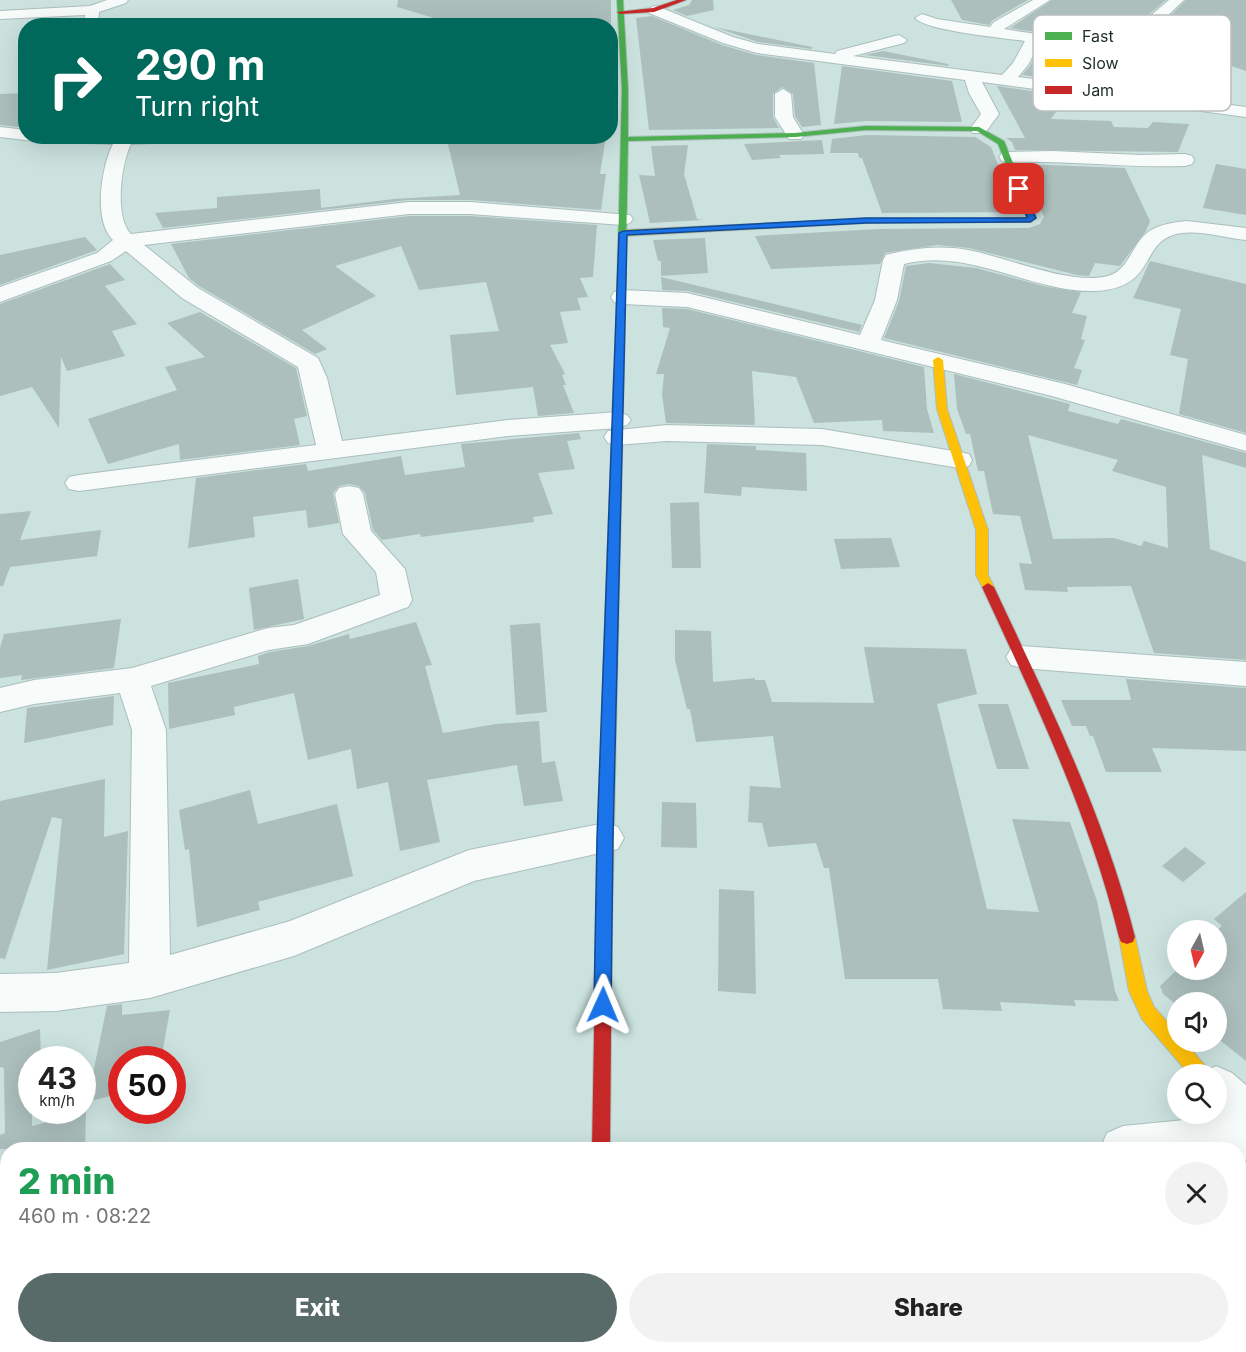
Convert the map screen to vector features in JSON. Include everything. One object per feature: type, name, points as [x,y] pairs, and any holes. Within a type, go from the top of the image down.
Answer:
[{"type":"street","points":[[0,15],[92,10],[121,0]]},
{"type":"street","points":[[654,10],[683,0]]},
{"type":"street","points":[[994,31],[999,25],[1043,0]]},
{"type":"street","points":[[1161,15],[1177,0]]},
{"type":"street","points":[[601,1142],[605,838],[622,297],[623,139],[618,89],[620,6],[654,10],[728,40],[757,48],[825,59],[1033,84]]},
{"type":"street","points":[[92,10],[93,18]]},
{"type":"street","points":[[922,18],[934,23],[1031,37],[1033,40],[1020,65],[1007,80]]},
{"type":"street","points":[[825,59],[899,40]]},
{"type":"street","points":[[971,75],[977,93],[990,114],[980,129]]},
{"type":"street","points":[[783,94],[784,117],[795,135]]},
{"type":"street","points":[[1231,110],[1246,112]]},
{"type":"street","points":[[0,295],[105,257],[126,241],[409,208],[470,208],[623,226],[1028,220],[1032,218],[1001,143],[980,129],[866,128],[795,135],[623,139]]},
{"type":"street","points":[[0,132],[18,134]]},
{"type":"street","points":[[121,144],[114,157],[110,182],[118,234],[190,293],[309,363],[315,378],[332,452]]},
{"type":"street","points":[[1008,157],[1031,155],[1161,162],[1185,160]]},
{"type":"street","points":[[868,344],[886,300],[894,260],[905,256],[922,254],[970,258],[1038,275],[1094,284],[1115,282],[1127,277],[1150,243],[1158,234],[1169,229],[1188,228],[1246,234]]},
{"type":"street","points":[[622,297],[687,300],[1056,389],[1246,443]]},
{"type":"street","points":[[938,360],[942,409],[982,530],[982,575],[1022,657],[1073,772],[1119,900],[1138,991],[1148,1013],[1192,1064]]},
{"type":"street","points":[[79,483],[508,428],[618,428],[668,433],[822,437],[959,460]]},
{"type":"street","points":[[0,700],[34,692],[132,680],[268,639],[297,636],[397,600],[390,569],[357,534],[349,494]]},
{"type":"street","points":[[1022,657],[1246,674]]},
{"type":"street","points":[[132,680],[149,730],[150,979]]},
{"type":"street","points":[[0,993],[56,992],[150,979],[294,938],[468,866],[605,838]]},
{"type":"street","points":[[1227,1098],[1246,1114]]},
{"type":"street","points":[[1146,1142],[1193,1128],[1246,1137]]},
{"type":"building","points":[[398,0],[611,0],[611,18],[434,18],[397,7]]},
{"type":"building","points":[[692,0],[713,0],[714,10],[687,16],[673,10],[689,5]]},
{"type":"building","points":[[951,0],[1028,0],[993,20],[989,25],[962,20]]},
{"type":"building","points":[[1052,0],[1166,0],[1148,15],[1033,15],[1033,32],[1010,28]]},
{"type":"building","points":[[1186,0],[1246,0],[1246,71],[1231,66],[1231,15],[1171,15]]},
{"type":"building","points":[[652,16],[722,45],[756,55],[814,63],[821,125],[802,127],[795,116],[793,94],[782,87],[773,94],[773,117],[779,128],[649,130],[636,18]]},
{"type":"building","points":[[714,27],[812,47],[812,49],[758,42]]},
{"type":"building","points":[[883,51],[948,64],[949,66],[865,55]]},
{"type":"building","points":[[1033,60],[1033,77],[1022,75]]},
{"type":"building","points":[[842,66],[952,81],[962,122],[866,121],[834,124]]},
{"type":"building","points":[[997,86],[1033,91],[1033,111],[1057,111],[1051,119],[1111,121],[1114,127],[1148,128],[1153,122],[1189,124],[1178,152],[1015,150],[1012,142],[1006,138],[1025,138]]},
{"type":"building","points":[[18,93],[18,127],[0,125],[0,94]]},
{"type":"building","points":[[866,135],[975,137],[991,147],[1017,212],[882,213],[862,158],[859,158],[858,153],[830,153],[832,139]]},
{"type":"building","points":[[822,140],[824,154],[779,155],[781,158],[752,160],[744,144]]},
{"type":"building","points":[[448,144],[605,144],[600,174],[606,174],[601,210],[470,200],[409,200],[163,228],[155,213],[217,208],[217,197],[320,189],[321,208],[394,199],[460,195]]},
{"type":"building","points":[[688,145],[684,174],[697,219],[702,220],[650,223],[639,175],[655,176],[651,146]]},
{"type":"building","points":[[1021,164],[1125,168],[1150,221],[1146,231],[1120,266],[1095,263],[1089,276],[1077,275],[969,248],[937,245],[885,253],[880,264],[771,269],[755,236],[879,229],[1029,228],[1040,224],[1044,217]]},
{"type":"building","points":[[1216,164],[1246,169],[1246,215],[1203,208]]},
{"type":"building","points":[[409,216],[470,216],[597,225],[593,277],[580,278],[588,297],[577,298],[581,310],[560,312],[568,343],[550,345],[565,374],[562,375],[566,385],[563,385],[574,413],[538,416],[533,387],[456,395],[450,335],[499,331],[486,282],[419,290],[401,246],[335,266],[376,296],[302,330],[327,349],[315,354],[199,286],[189,278],[171,244]]},
{"type":"building","points":[[85,237],[97,250],[0,285],[0,255]]},
{"type":"building","points":[[705,238],[708,273],[661,276],[661,261],[658,261],[653,240]]},
{"type":"building","points":[[1150,261],[1246,284],[1246,433],[1179,414],[1188,359],[1170,355],[1181,309],[1133,298]]},
{"type":"building","points":[[929,263],[976,268],[1047,287],[1081,292],[1072,313],[1087,316],[1081,339],[1085,340],[1074,368],[1082,370],[1077,385],[884,338],[899,301],[906,266]]},
{"type":"building","points":[[110,264],[125,280],[105,286],[137,324],[112,331],[125,356],[67,371],[61,357],[59,428],[32,387],[0,396],[0,304]]},
{"type":"building","points":[[661,277],[862,325],[859,332],[688,291],[662,290]]},
{"type":"building","points":[[662,308],[687,309],[924,367],[927,409],[934,433],[883,431],[882,420],[814,423],[796,377],[752,371],[755,425],[666,423],[662,395],[664,374],[656,374],[670,328],[663,327]]},
{"type":"building","points":[[200,312],[296,368],[307,416],[294,419],[300,445],[180,460],[179,444],[108,464],[88,419],[177,390],[165,367],[205,357],[167,323]]},
{"type":"building","points":[[954,374],[1070,404],[1068,411],[1118,424],[1121,419],[1246,453],[1246,468],[1202,455],[1210,549],[1246,562],[1246,660],[1154,653],[1131,586],[1067,587],[1068,592],[1025,590],[1019,563],[1032,564],[1020,516],[993,514],[984,471],[978,471],[970,434],[966,434],[957,409]],"holes":[[[1028,435],[1118,460],[1112,471],[1166,487],[1168,548],[1144,541],[1141,546],[1114,538],[1053,539]]]},
{"type":"building","points":[[579,433],[581,439],[567,441],[575,469],[538,473],[553,514],[533,517],[534,522],[382,540],[373,530],[365,493],[359,486],[349,484],[339,486],[333,493],[339,523],[308,528],[306,510],[253,517],[255,537],[188,548],[196,478],[306,464],[308,471],[401,456],[405,475],[465,467],[461,444]]},
{"type":"building","points":[[707,444],[756,446],[756,450],[806,453],[807,491],[742,487],[741,496],[704,493]]},
{"type":"building","points":[[699,502],[701,568],[672,568],[670,503]]},
{"type":"building","points":[[31,511],[20,540],[101,530],[97,556],[10,567],[3,586],[0,586],[0,514]]},
{"type":"building","points":[[891,538],[900,567],[841,569],[834,539]]},
{"type":"building","points":[[298,579],[304,619],[254,630],[249,588]]},
{"type":"building","points":[[121,619],[114,668],[21,680],[22,675],[0,678],[0,648],[4,634]]},
{"type":"building","points":[[416,622],[432,665],[425,666],[443,733],[496,724],[539,721],[542,763],[555,761],[563,801],[524,806],[517,765],[427,780],[440,842],[400,851],[388,782],[357,789],[351,749],[308,760],[294,693],[234,707],[235,715],[169,729],[168,683],[259,664],[258,656],[270,652],[308,646],[349,634],[350,639]]},
{"type":"building","points":[[540,623],[547,712],[516,715],[510,625]]},
{"type":"building","points":[[675,630],[711,631],[713,682],[755,678],[755,680],[765,680],[772,702],[874,703],[864,647],[966,649],[977,694],[937,704],[987,909],[1039,912],[1012,819],[1070,822],[1097,901],[1119,1001],[1074,1000],[1076,1006],[1000,1002],[1002,1011],[943,1009],[938,979],[845,979],[829,868],[824,868],[816,843],[768,847],[762,823],[748,822],[750,786],[781,788],[773,736],[696,742],[690,709],[687,709],[675,660]]},
{"type":"building","points":[[1126,679],[1246,688],[1246,751],[1152,748],[1162,772],[1106,772],[1093,736],[1090,736],[1086,726],[1072,726],[1061,700],[1131,700]]},
{"type":"building","points":[[114,696],[113,725],[24,743],[27,708]]},
{"type":"building","points":[[978,704],[1008,704],[1029,769],[997,769]]},
{"type":"building","points":[[105,779],[104,837],[128,831],[124,954],[47,970],[62,819],[52,817],[5,959],[0,958],[0,801]]},
{"type":"building","points":[[250,790],[258,824],[337,804],[353,876],[258,902],[260,910],[197,927],[189,849],[185,850],[179,810]]},
{"type":"building","points":[[662,802],[696,803],[697,848],[661,847]]},
{"type":"building","points":[[1185,847],[1206,863],[1183,882],[1162,866]]},
{"type":"building","points":[[719,889],[754,891],[756,994],[718,991]]},
{"type":"building","points":[[1246,892],[1246,1061],[1227,1046],[1227,992],[1167,992],[1167,997],[1160,986],[1167,979],[1227,980],[1227,920],[1214,919]]},
{"type":"building","points":[[122,1004],[122,1015],[170,1010],[163,1046],[108,1046],[108,1097],[96,1100],[96,1059],[107,1006]]},
{"type":"building","points":[[40,1029],[41,1046],[18,1046],[18,1124],[32,1124],[32,1126],[86,1124],[85,1142],[0,1142],[0,1135],[5,1133],[4,1068],[0,1067],[0,1042]]},
{"type":"traffic: fast","points":[[619,369],[625,89],[620,0]]},
{"type":"traffic: fast","points":[[623,139],[795,135],[866,128],[979,129],[1001,143],[1016,180]]},
{"type":"traffic: slow","points":[[623,233],[866,221],[1028,220],[1032,218],[1016,180]]},
{"type":"traffic: slow","points":[[938,360],[942,409],[982,530],[982,575],[988,587]]},
{"type":"traffic: slow","points":[[604,921],[610,680]]},
{"type":"traffic: slow","points":[[1127,937],[1138,991],[1148,1013],[1192,1064]]},
{"type":"traffic: jam","points":[[620,12],[654,10],[683,0]]},
{"type":"traffic: jam","points":[[610,680],[619,369]]},
{"type":"traffic: jam","points":[[988,587],[1048,715],[1085,802],[1102,847],[1127,937]]},
{"type":"traffic: jam","points":[[601,1142],[604,921]]},
{"type":"route","points":[[603,1005],[605,838],[623,233],[866,221],[997,222],[1028,220],[1032,218],[1019,189]]}]
